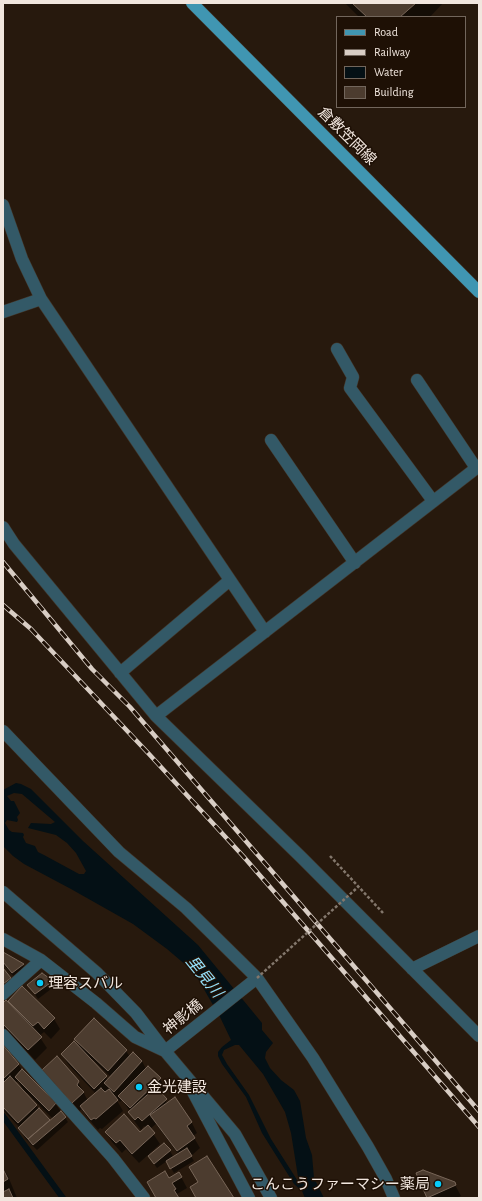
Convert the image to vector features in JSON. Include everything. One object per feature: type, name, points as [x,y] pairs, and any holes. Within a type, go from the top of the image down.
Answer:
[{"type":"main road","name":"倉敷笠岡線","points":[[192,3],[479,292]]},
{"type":"street","points":[[3,205],[22,259],[41,299],[265,632]]},
{"type":"street","points":[[3,312],[41,299]]},
{"type":"street","points":[[337,349],[353,377],[350,388],[433,502]]},
{"type":"street","points":[[156,716],[478,467],[417,380]]},
{"type":"street","points":[[272,440],[355,563]]},
{"type":"street","points":[[3,527],[14,544],[156,716],[302,858],[479,1036]]},
{"type":"street","points":[[120,673],[230,580]]},
{"type":"street","points":[[3,731],[118,852],[186,908],[257,978],[317,1064],[368,1147],[386,1179],[394,1198]]},
{"type":"street","points":[[3,892],[8,899],[97,973],[136,1013],[165,1052],[235,1134],[271,1198]]},
{"type":"street","points":[[412,969],[479,936]]},
{"type":"street","points":[[3,939],[41,960],[96,1003],[135,1037],[165,1052]]},
{"type":"street","points":[[3,994],[41,960]]},
{"type":"street","name":"神影橋","points":[[165,1052],[257,978]]},
{"type":"street","points":[[3,1035],[113,1158],[144,1198]]},
{"type":"street","points":[[183,1073],[249,1198]]},
{"type":"path","points":[[330,856],[383,913]]},
{"type":"path","points":[[257,978],[358,887]]},
{"type":"water","name":"里見川","points":[[16,783],[31,789],[83,841],[198,945],[262,1023],[262,1030],[273,1043],[266,1052],[265,1058],[270,1068],[281,1080],[294,1090],[300,1101],[306,1138],[312,1155],[314,1178],[324,1198],[305,1198],[302,1191],[294,1184],[262,1133],[246,1097],[222,1064],[218,1056],[218,1052],[231,1040],[220,1017],[194,972],[167,949],[133,924],[24,864],[13,856],[3,846],[3,790]],"holes":[[[14,793],[22,794],[55,822],[51,824],[31,823],[28,828],[56,835],[67,843],[76,853],[86,871],[84,874],[79,874],[38,852],[35,846],[26,843],[23,833],[12,832],[9,830],[5,823],[7,820],[17,822],[17,817],[20,813],[14,801],[11,801],[7,796]],[[235,1045],[239,1045],[263,1074],[285,1112],[291,1133],[299,1183],[271,1139],[249,1095],[222,1055],[224,1050]]]},
{"type":"building","points":[[352,3],[416,3],[401,16],[366,16]]},
{"type":"building","points":[[3,952],[24,964],[12,973],[3,962]]},
{"type":"building","points":[[3,968],[11,978],[3,984]]},
{"type":"building","name":"理容スバル","points":[[42,973],[53,981],[35,994],[27,985]]},
{"type":"building","points":[[22,986],[55,1018],[44,1029],[38,1022],[33,1026],[8,1001]]},
{"type":"building","points":[[6,1000],[42,1037],[28,1050],[3,1024],[3,1003]]},
{"type":"building","points":[[94,1018],[127,1050],[108,1071],[74,1039]]},
{"type":"building","points":[[74,1041],[107,1076],[94,1089],[61,1054]]},
{"type":"building","points":[[3,1045],[19,1064],[4,1078],[3,1077]]},
{"type":"building","points":[[133,1052],[142,1061],[114,1092],[104,1083]]},
{"type":"building","points":[[57,1056],[79,1081],[77,1085],[84,1092],[72,1103],[42,1070]]},
{"type":"building","name":"金光建設","points":[[148,1066],[161,1078],[130,1108],[118,1096]]},
{"type":"building","points":[[22,1069],[56,1103],[49,1111],[15,1077]]},
{"type":"building","points":[[10,1076],[37,1105],[18,1123],[3,1107],[3,1083]]},
{"type":"building","points":[[156,1087],[167,1099],[142,1121],[138,1117],[135,1120],[128,1112]]},
{"type":"building","points":[[101,1088],[105,1092],[109,1089],[118,1100],[96,1119],[94,1118],[91,1120],[80,1106]]},
{"type":"building","points":[[175,1097],[192,1122],[187,1126],[195,1138],[177,1151],[150,1115]]},
{"type":"building","points":[[39,1108],[50,1120],[28,1139],[18,1128]]},
{"type":"building","points":[[61,1111],[66,1117],[33,1145],[28,1139]]},
{"type":"building","points":[[124,1114],[140,1132],[148,1125],[155,1133],[132,1154],[120,1140],[116,1143],[105,1132]]},
{"type":"building","points":[[164,1143],[171,1150],[154,1164],[148,1156]]},
{"type":"building","points":[[187,1148],[192,1156],[170,1169],[166,1161]]},
{"type":"building","points":[[207,1156],[234,1198],[196,1198],[190,1187],[198,1182],[189,1167]]},
{"type":"building","points":[[3,1169],[8,1179],[3,1182]]},
{"type":"building","name":"こんこうファーマシー薬局","points":[[423,1170],[455,1182],[456,1185],[427,1198],[416,1173]]},
{"type":"building","points":[[165,1171],[169,1178],[179,1172],[182,1177],[172,1183],[179,1198],[156,1198],[147,1182]]},
{"type":"building","points":[[9,1189],[13,1198],[3,1198],[3,1192]]},
{"type":"waterway","points":[[3,1116],[63,1198]]},
{"type":"railway","points":[[3,562],[92,669],[130,707],[479,1111]]},
{"type":"railway","points":[[3,605],[31,629],[243,856],[479,1127]]},
{"type":"place","name":"理容スバル","points":[[40,983]]},
{"type":"place","name":"金光建設","points":[[139,1087]]},
{"type":"place","name":"こんこうファーマシー薬局","points":[[438,1184]]}]
